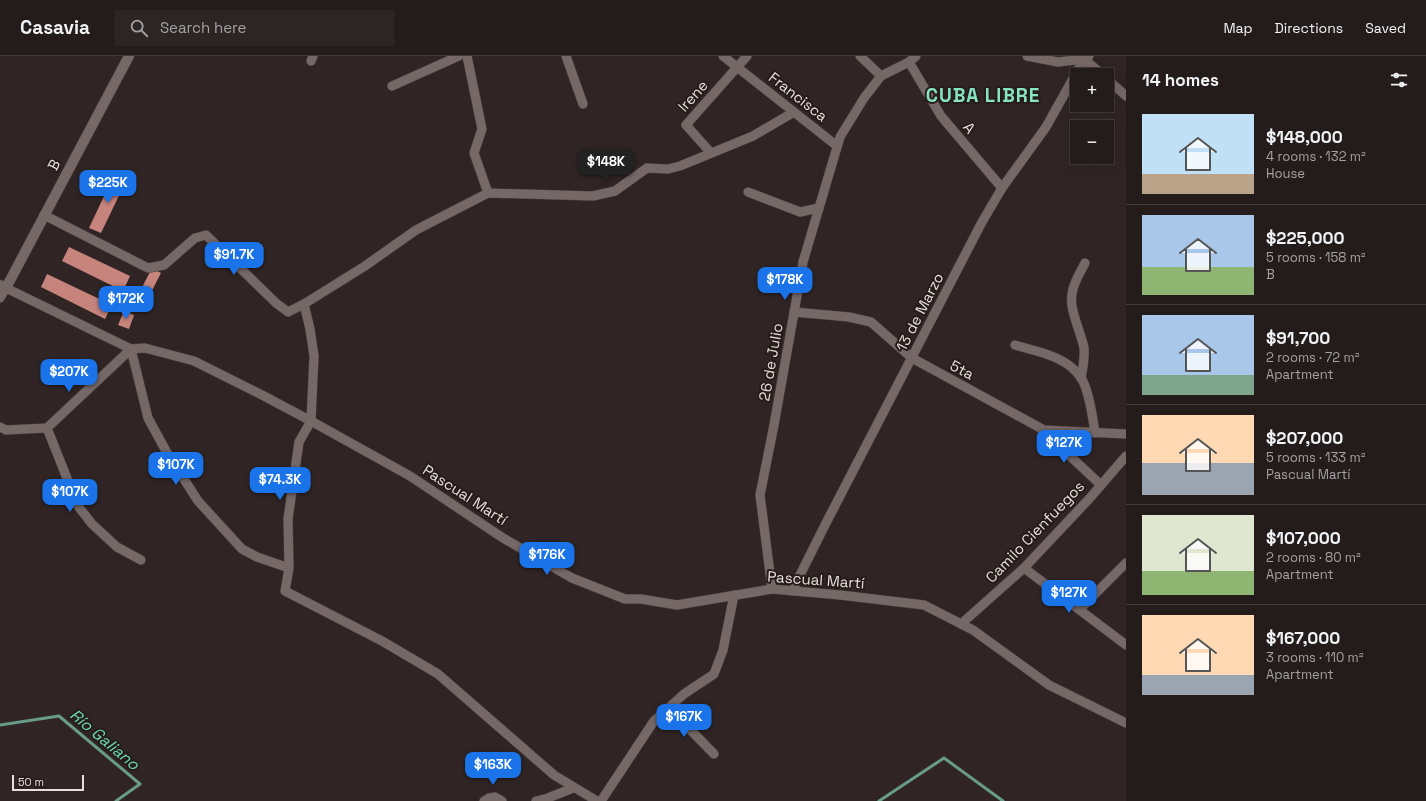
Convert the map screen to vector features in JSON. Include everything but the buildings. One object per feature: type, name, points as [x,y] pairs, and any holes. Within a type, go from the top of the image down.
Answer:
[{"type":"street","name":"B","points":[[3,286],[44,215],[129,56]]},
{"type":"street","points":[[392,86],[459,56]]},
{"type":"street","points":[[467,56],[482,129],[474,153],[488,193]]},
{"type":"street","points":[[566,56],[583,104]]},
{"type":"street","name":"Francisca","points":[[723,56],[837,146]]},
{"type":"street","name":"Irene","points":[[711,154],[686,125],[747,56]]},
{"type":"street","points":[[860,56],[881,76]]},
{"type":"street","points":[[1027,56],[1058,62],[1086,58],[1095,68]]},
{"type":"street","name":"13 de Marzo","points":[[792,591],[982,222],[1002,188],[1046,127],[1086,58]]},
{"type":"street","name":"26 de Julio","points":[[772,589],[760,495],[803,262],[840,137],[864,98],[881,76],[913,59]]},
{"type":"street","name":"A","points":[[913,59],[941,116],[1002,188]]},
{"type":"street","points":[[1114,85],[1126,96]]},
{"type":"street","points":[[44,215],[148,268],[164,265],[195,238],[206,235],[276,303],[288,312],[304,304],[365,266],[416,230],[488,193],[593,196],[615,192],[647,168],[668,169],[680,166],[753,136],[794,112]]},
{"type":"street","points":[[748,192],[800,212],[819,208]]},
{"type":"street","points":[[1085,263],[1073,286],[1071,296],[1084,347],[1085,359],[1082,378],[1090,403],[1095,433]]},
{"type":"street","points":[[0,298],[3,286]]},
{"type":"street","name":"Pascual Martí","points":[[3,286],[131,349],[145,348],[194,361],[311,421],[410,476],[503,538],[572,578],[625,599],[641,599],[677,605],[772,589],[840,595],[924,606],[973,630],[1050,685],[1126,723]]},
{"type":"street","points":[[304,304],[314,356],[311,421],[299,442],[288,519],[289,568],[285,591],[382,641],[438,674],[554,775],[573,788],[597,801]]},
{"type":"street","name":"5ta","points":[[794,312],[871,322],[912,358],[1044,430],[1126,434]]},
{"type":"street","points":[[1015,346],[1054,357],[1068,364],[1082,378]]},
{"type":"street","points":[[0,427],[6,430],[47,428],[131,349],[148,418],[166,451],[198,501],[242,549],[257,557],[289,568]]},
{"type":"street","points":[[47,428],[78,506],[92,524],[117,547],[141,560]]},
{"type":"street","points":[[1040,428],[1101,485]]},
{"type":"street","name":"Camilo Cienfuegos","points":[[960,624],[1024,568],[1126,456]]},
{"type":"street","points":[[1080,609],[1126,563]]},
{"type":"street","points":[[1024,568],[1126,645]]},
{"type":"street","points":[[601,801],[654,721],[684,694],[714,674],[723,650],[734,595]]},
{"type":"street","points":[[669,708],[714,754]]},
{"type":"street","points":[[536,801],[573,788]]},
{"type":"street","points":[[484,801],[495,797],[502,801]]},
{"type":"waterway","name":"Río Galiano","points":[[0,725],[59,716],[140,784],[116,801]]},
{"type":"waterway","name":"Río Galiano","points":[[879,801],[944,758],[1003,801]]},
{"type":"district","name":"CUBA LIBRE","points":[[983,95]]}]
